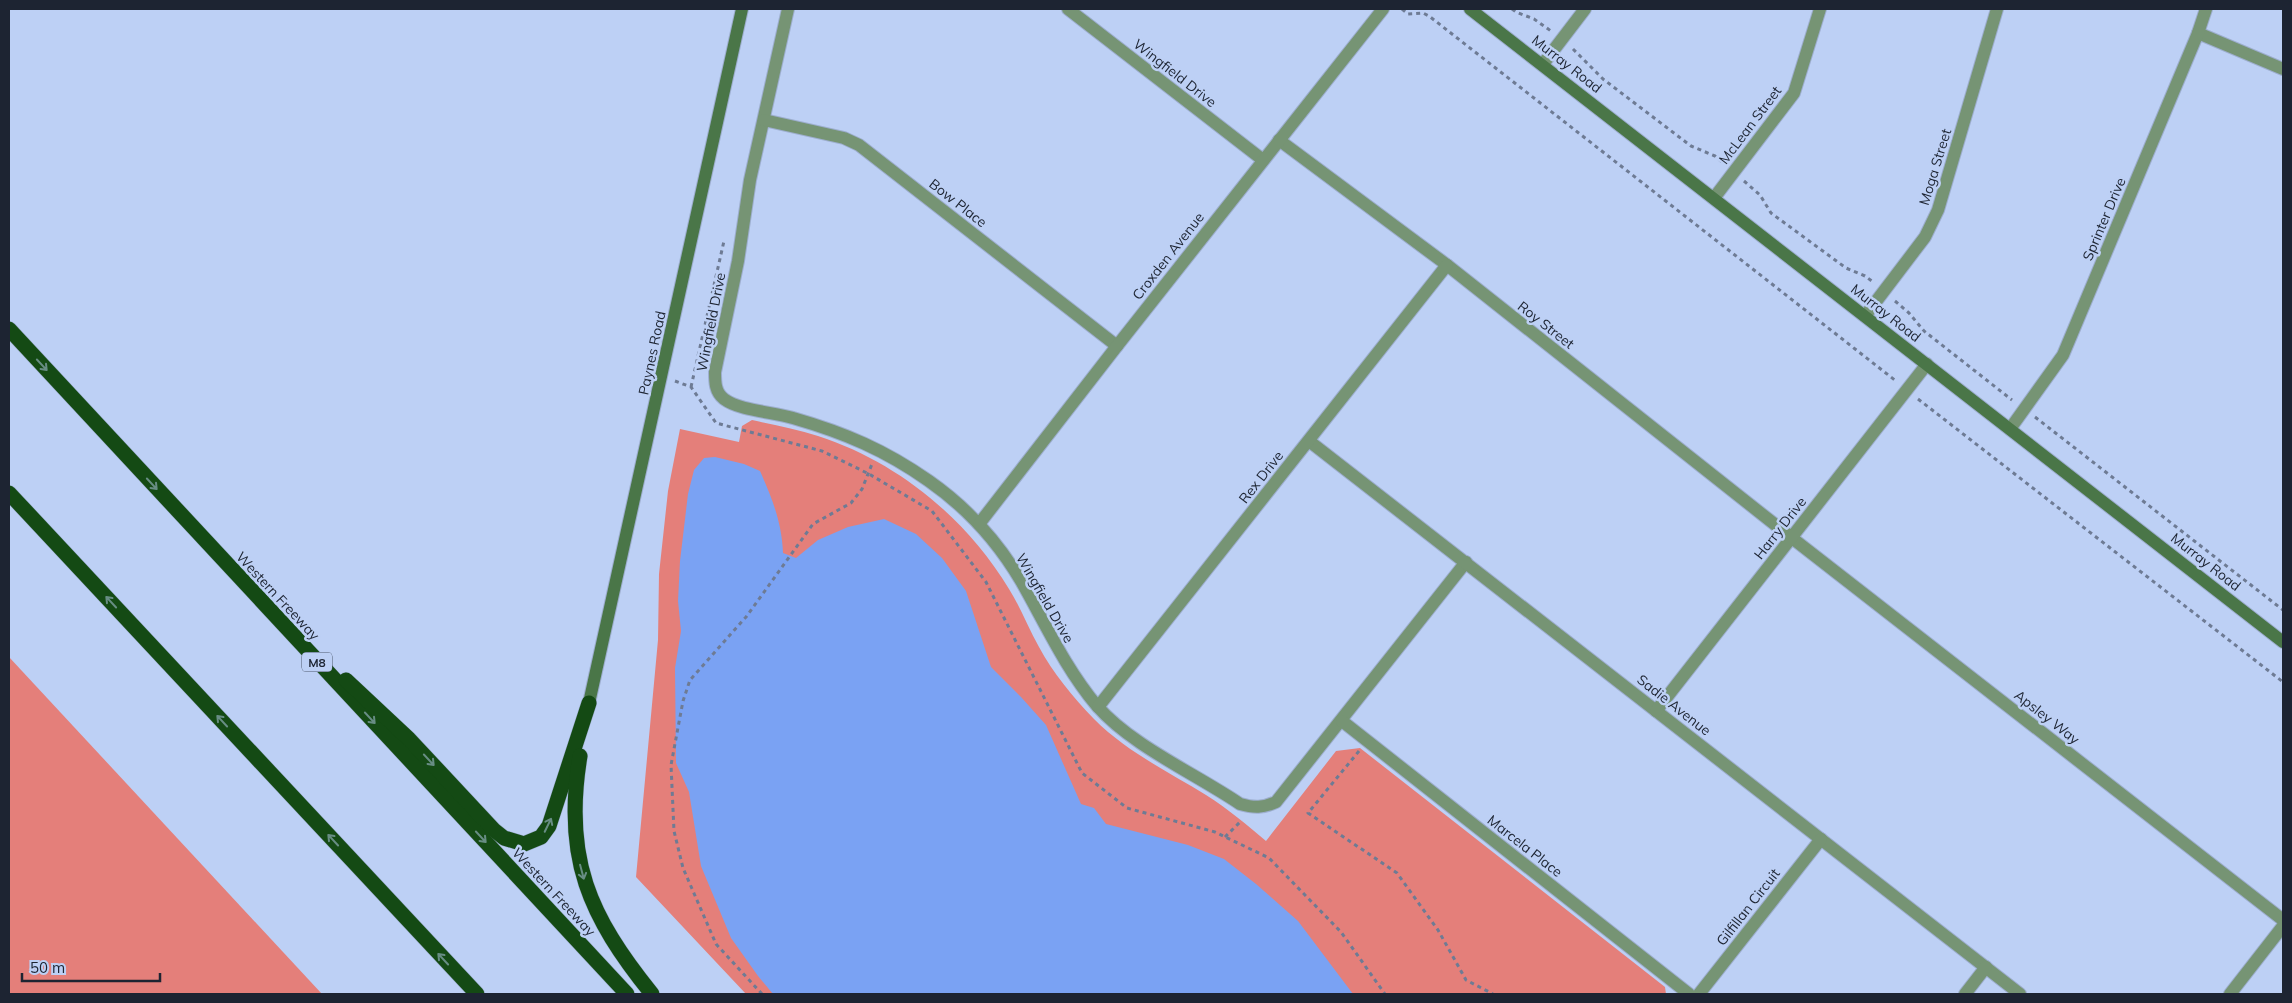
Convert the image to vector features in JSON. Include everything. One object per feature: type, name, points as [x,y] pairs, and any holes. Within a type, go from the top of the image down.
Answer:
[{"type":"highway","name":"Western Freeway","points":[[9,329],[241,581],[627,994]]},
{"type":"highway","points":[[9,493],[477,994]]},
{"type":"highway","points":[[241,581],[409,738],[494,830],[504,838],[514,842],[524,844],[533,842],[541,837],[549,826],[588,703]]},
{"type":"highway","points":[[588,703],[574,798],[573,821],[576,848],[583,876],[606,932],[626,962],[652,994]]},
{"type":"street","name":"Paynes Road","points":[[588,703],[742,9]]},
{"type":"street","name":"Wingfield Drive","points":[[788,9],[747,197],[738,261],[715,372],[719,394],[725,400],[736,405],[790,416],[836,430],[878,448],[944,492],[979,524],[1020,579],[1051,639],[1071,671],[1098,707],[1136,739],[1240,804],[1253,808]]},
{"type":"street","name":"Wingfield Drive","points":[[1068,9],[1263,160]]},
{"type":"street","name":"Croxden Avenue","points":[[979,524],[1383,9]]},
{"type":"street","name":"Murray Road","points":[[1470,9],[2283,642]]},
{"type":"street","points":[[1543,64],[1585,9]]},
{"type":"street","name":"McLean Street","points":[[1714,198],[1794,93],[1820,9]]},
{"type":"street","name":"Moga Street","points":[[1865,316],[1925,237],[1938,210],[1997,9]]},
{"type":"street","name":"Sprinter Drive","points":[[2010,429],[2063,356],[2198,33],[2206,9]]},
{"type":"street","points":[[2198,33],[2283,69]]},
{"type":"street","name":"Bow Place","points":[[764,120],[844,138],[859,145],[1117,346]]},
{"type":"street","name":"Roy Street","points":[[1279,140],[1447,265],[1792,538]]},
{"type":"street","name":"Rex Drive","points":[[1098,707],[1447,265]]},
{"type":"street","name":"Harry Drive","points":[[1656,711],[1927,364]]},
{"type":"street","name":"Sadie Avenue","points":[[1309,441],[2020,994]]},
{"type":"street","name":"Apsley Way","points":[[1792,538],[2283,920]]},
{"type":"street","points":[[1253,808],[1266,807],[1276,802],[1466,562]]},
{"type":"street","name":"Marcela Place","points":[[1342,721],[1689,994]]},
{"type":"street","name":"Gilfillan Circuit","points":[[1699,994],[1821,839]]},
{"type":"street","points":[[2230,994],[2283,926]]},
{"type":"street","points":[[1965,994],[1986,967]]},
{"type":"path","points":[[1402,9],[1408,14],[1424,13],[1429,16],[2283,682]]},
{"type":"path","points":[[1512,9],[1534,19],[1562,39],[1589,63],[1603,79],[1691,146],[1715,156],[1760,195],[1771,213],[1846,268],[1865,276],[1909,313],[1924,331],[2283,610]]},
{"type":"path","points":[[662,376],[691,387],[716,423],[822,451],[869,474],[932,511],[986,582],[1082,772],[1127,808],[1214,832],[1269,858],[1341,932],[1385,994]]},
{"type":"path","points":[[762,994],[716,944],[683,868],[674,831],[671,765],[683,701],[690,680],[746,617],[813,524],[851,503],[862,489],[878,448]]},
{"type":"path","points":[[1367,741],[1308,813],[1397,873],[1438,930],[1466,980],[1493,994]]},
{"type":"path","points":[[1225,838],[1253,808]]},
{"type":"shaded area","points":[[752,420],[794,429],[847,447],[876,461],[902,477],[927,496],[951,516],[992,563],[1013,596],[1045,657],[1071,693],[1094,719],[1134,751],[1214,800],[1266,841],[1336,751],[1360,748],[1665,987],[1666,994],[746,994],[636,877],[658,640],[659,574],[668,491],[680,429],[739,442],[742,426]]},
{"type":"shaded area","points":[[9,657],[322,994],[9,994]]},
{"type":"water","points":[[715,457],[744,464],[760,471],[776,511],[781,531],[783,553],[796,558],[818,540],[848,527],[884,519],[916,534],[942,558],[966,591],[991,667],[1046,725],[1081,804],[1094,808],[1106,824],[1188,845],[1224,859],[1298,921],[1353,994],[773,994],[731,938],[701,866],[689,792],[676,763],[675,668],[681,631],[678,601],[680,561],[688,494],[694,470],[704,458]]}]
